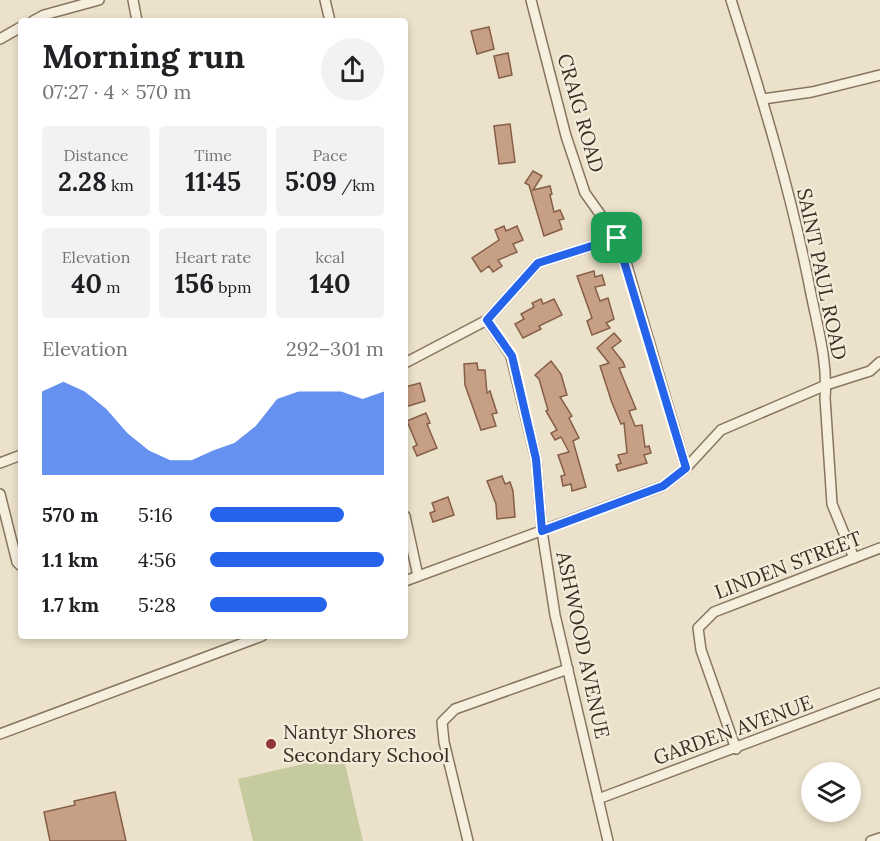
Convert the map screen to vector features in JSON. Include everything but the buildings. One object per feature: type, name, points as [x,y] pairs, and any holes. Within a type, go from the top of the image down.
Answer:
[{"type":"street","points":[[38,18],[99,0]]},
{"type":"street","points":[[133,0],[136,18]]},
{"type":"street","points":[[325,0],[329,18]]},
{"type":"street","name":"CRAIG ROAD","points":[[531,0],[566,136],[585,193],[617,238],[686,468]]},
{"type":"street","name":"SAINT PAUL ROAD","points":[[730,0],[763,99],[806,267],[826,385],[832,504],[854,558]]},
{"type":"street","points":[[0,39],[18,29]]},
{"type":"street","points":[[763,99],[812,92],[880,75]]},
{"type":"street","points":[[408,361],[487,320],[538,263],[617,238]]},
{"type":"street","name":"ASHWOOD AVENUE","points":[[487,320],[512,356],[536,459],[542,531],[555,615],[608,841]]},
{"type":"street","points":[[408,580],[663,486],[686,468],[722,430],[826,385],[870,371],[880,362]]},
{"type":"street","points":[[0,463],[18,456]]},
{"type":"street","points":[[0,494],[18,563]]},
{"type":"street","points":[[408,530],[418,576]]},
{"type":"street","name":"LINDEN STREET","points":[[736,749],[701,650],[698,628],[714,612],[880,548]]},
{"type":"street","points":[[0,734],[254,639]]},
{"type":"street","points":[[468,841],[444,742],[442,722],[455,709],[568,669]]},
{"type":"street","name":"GARDEN AVENUE","points":[[598,799],[880,693]]},
{"type":"street","points":[[871,841],[880,838]]},
{"type":"green space","points":[[343,755],[363,841],[253,841],[238,779]]},
{"type":"place","name":"Nantyr Shores Secondary School","points":[[271,744]]},
{"type":"route","points":[[617,238],[686,468],[663,486],[542,531],[536,459],[512,356],[487,320],[538,263],[617,238]]}]
